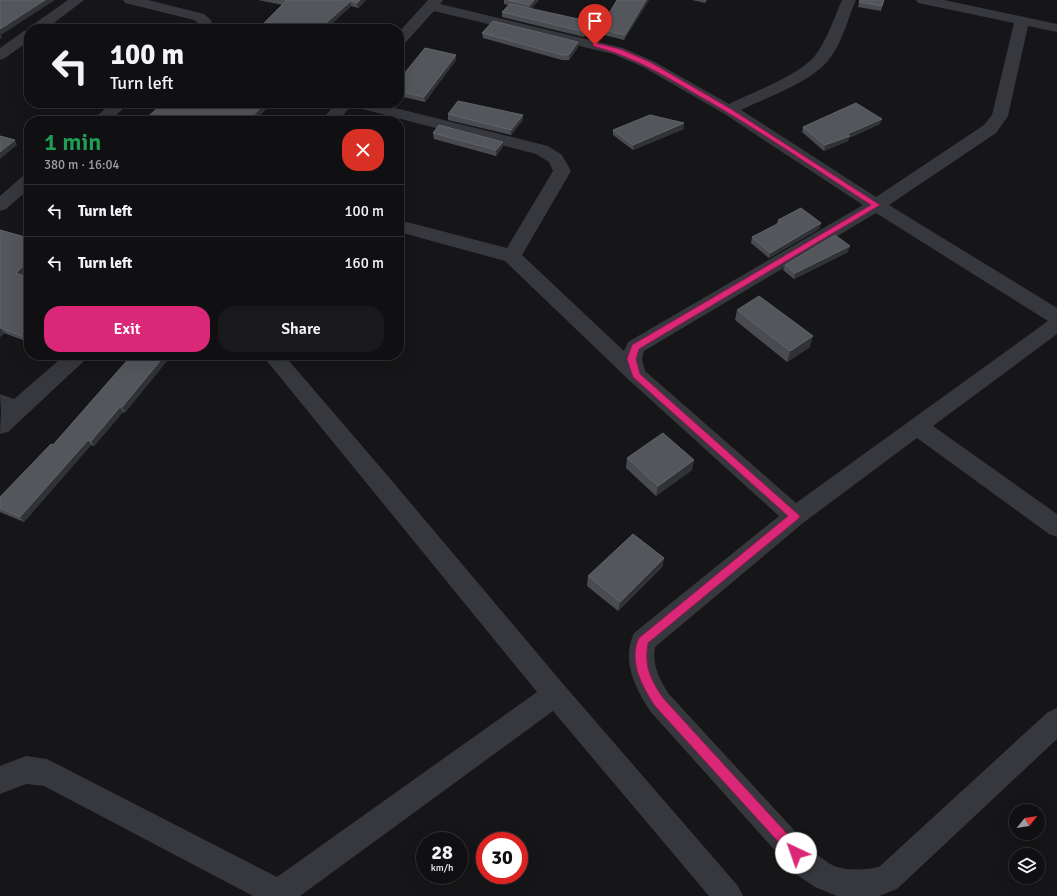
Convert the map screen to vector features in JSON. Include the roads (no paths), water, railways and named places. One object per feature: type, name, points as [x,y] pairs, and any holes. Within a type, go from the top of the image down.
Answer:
[{"type":"street","points":[[43,24],[77,0]]},
{"type":"street","points":[[130,0],[200,17],[204,20],[205,24]]},
{"type":"street","points":[[729,110],[798,76],[821,58],[849,0]]},
{"type":"street","points":[[926,0],[1057,28]]},
{"type":"street","points":[[404,35],[433,3],[618,51],[648,64],[729,110],[876,205],[1057,317]]},
{"type":"street","points":[[636,375],[632,359],[635,347],[876,205],[990,129],[1000,116],[1022,21]]},
{"type":"street","points":[[0,55],[24,38]]},
{"type":"street","points":[[106,116],[115,108]]},
{"type":"street","points":[[333,116],[341,108]]},
{"type":"street","points":[[376,108],[542,150],[556,159],[562,171],[512,256]]},
{"type":"street","points":[[0,205],[24,184]]},
{"type":"street","points":[[404,227],[512,256],[636,375],[795,516]]},
{"type":"street","points":[[1057,324],[795,516],[643,641],[640,657],[648,686],[659,702],[807,865],[825,877],[845,883],[874,884],[886,879],[1057,721]]},
{"type":"street","points":[[0,426],[8,406],[71,360]]},
{"type":"street","points":[[276,360],[379,481],[555,694],[728,896]]},
{"type":"street","points":[[917,426],[1057,527]]},
{"type":"street","points":[[0,780],[26,770],[47,773],[276,894],[555,694]]}]
